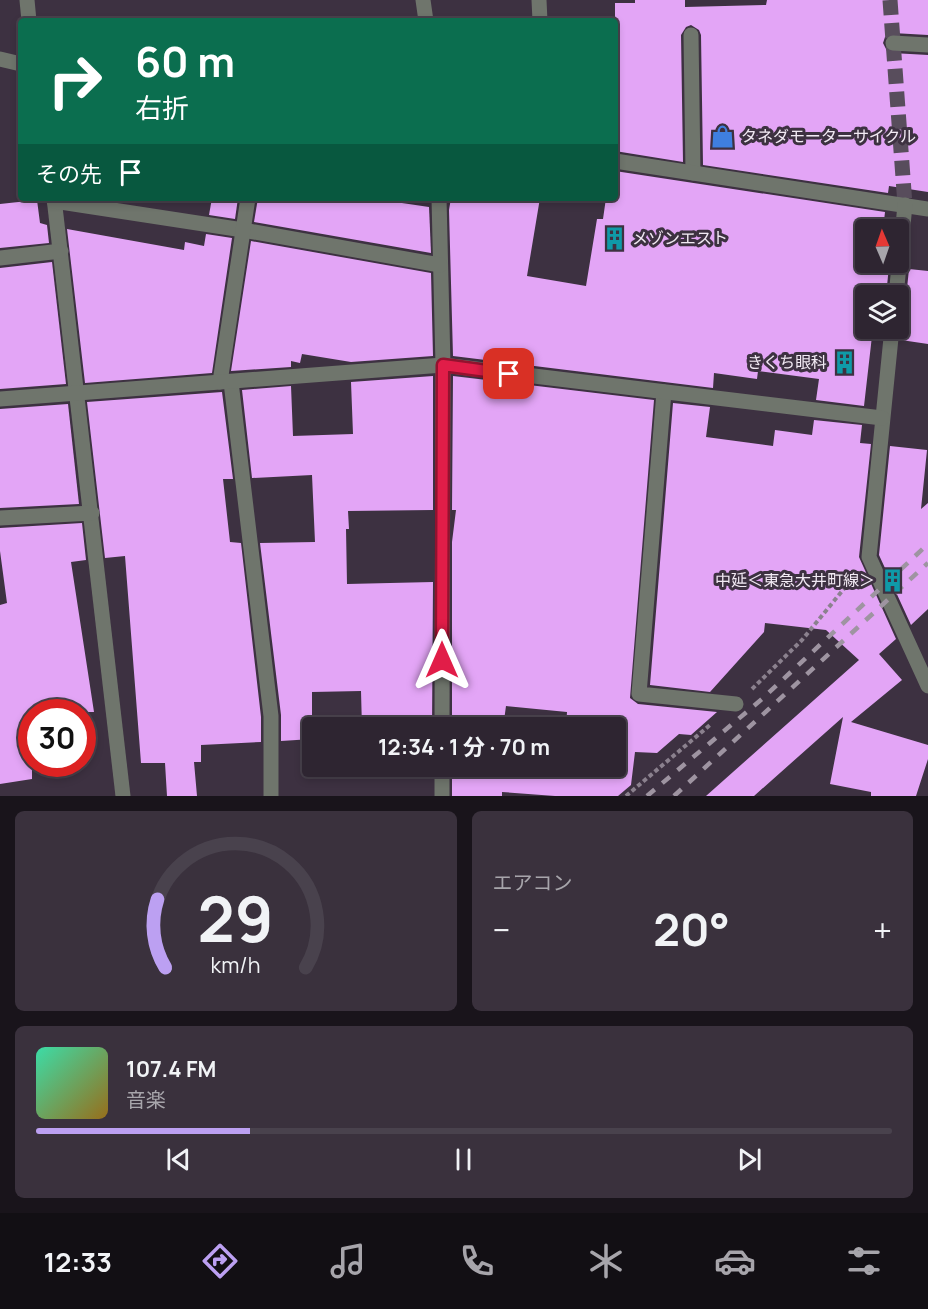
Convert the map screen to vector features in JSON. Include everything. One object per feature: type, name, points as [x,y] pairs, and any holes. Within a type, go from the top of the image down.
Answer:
[{"type":"street","points":[[27,0],[29,18]]},
{"type":"street","points":[[423,0],[426,18]]},
{"type":"street","points":[[540,0],[540,18]]},
{"type":"street","points":[[691,35],[693,173]]},
{"type":"street","points":[[893,43],[928,45]]},
{"type":"street","points":[[0,59],[18,63]]},
{"type":"street","points":[[618,161],[928,208]]},
{"type":"street","points":[[54,201],[123,796]]},
{"type":"street","points":[[66,201],[440,265]]},
{"type":"street","points":[[248,201],[225,382],[270,716],[271,796]]},
{"type":"street","points":[[439,201],[443,365],[442,717]]},
{"type":"street","points":[[897,285],[905,205]]},
{"type":"street","points":[[0,258],[61,251]]},
{"type":"street","points":[[891,339],[869,557],[928,686]]},
{"type":"street","points":[[0,399],[443,365],[882,418]]},
{"type":"street","points":[[664,392],[639,694],[736,704]]},
{"type":"street","points":[[0,518],[92,513]]},
{"type":"street","points":[[442,777],[442,796]]},
{"type":"path","points":[[626,796],[736,704],[802,640],[869,557]]},
{"type":"building","points":[[635,0],[685,0],[685,7],[766,5],[767,0],[928,0],[928,35],[893,33],[885,37],[883,43],[887,51],[892,53],[928,55],[928,192],[889,186],[888,193],[703,165],[701,35],[699,30],[691,25],[686,27],[681,35],[683,162],[618,151],[618,18],[615,18],[615,3],[635,3]]},
{"type":"building","points":[[618,171],[885,212],[884,219],[855,219],[855,273],[888,273],[887,285],[855,285],[855,339],[872,339],[864,406],[816,400],[819,379],[758,371],[757,379],[714,373],[713,388],[453,356],[450,201],[540,201],[527,276],[586,286],[597,219],[603,219],[606,201],[618,201]]},
{"type":"building","points":[[37,201],[40,223],[47,225],[49,243],[0,248],[0,204]]},
{"type":"building","points":[[211,201],[238,201],[235,219],[209,215]]},
{"type":"building","points":[[258,201],[388,201],[429,207],[431,253],[254,222]]},
{"type":"building","points":[[67,229],[184,250],[185,242],[204,246],[206,234],[232,238],[212,373],[85,383]]},
{"type":"building","points":[[251,241],[431,273],[433,356],[351,362],[302,354],[300,363],[291,361],[291,367],[231,371]]},
{"type":"building","points":[[52,262],[66,384],[0,389],[0,268]]},
{"type":"building","points":[[909,269],[928,271],[928,344],[901,340],[909,339]]},
{"type":"building","points":[[433,376],[433,510],[348,511],[349,529],[346,529],[347,584],[433,582],[432,717],[362,717],[361,691],[312,692],[312,717],[302,717],[302,740],[281,741],[281,715],[260,543],[315,542],[312,475],[252,478],[242,390],[291,386],[293,436],[353,434],[351,382]]},
{"type":"building","points":[[453,376],[654,400],[630,698],[638,704],[717,712],[691,735],[679,734],[657,753],[635,752],[631,785],[618,796],[555,796],[502,792],[502,796],[452,796],[452,777],[626,777],[626,717],[567,717],[567,712],[506,706],[504,717],[452,717],[452,542],[456,510],[452,510]]},
{"type":"building","points":[[222,392],[233,479],[223,479],[230,542],[241,543],[261,717],[261,742],[201,745],[201,762],[194,762],[197,796],[167,796],[165,763],[141,763],[125,556],[105,558],[87,402]]},
{"type":"building","points":[[673,403],[710,407],[706,437],[773,446],[775,430],[812,435],[814,420],[862,425],[860,443],[871,444],[859,557],[896,639],[879,654],[902,680],[851,722],[928,745],[928,759],[916,796],[871,796],[871,792],[830,784],[843,717],[754,796],[706,796],[859,660],[826,630],[765,623],[764,632],[710,692],[650,685]]},
{"type":"building","points":[[68,404],[79,504],[0,508],[0,409]]},
{"type":"building","points":[[890,446],[927,450],[921,509],[928,503],[928,609],[911,625],[879,555]]},
{"type":"building","points":[[82,523],[86,560],[71,562],[92,699],[18,699],[18,777],[32,777],[32,779],[0,784],[0,605],[7,603],[0,551],[0,528]]},
{"type":"tunnel","points":[[890,0],[905,205]]},
{"type":"railway","points":[[647,796],[762,699],[928,544]]},
{"type":"railway","points":[[674,796],[928,563]]},
{"type":"place","name":"タネダモーターサイクル","points":[[723,136]]},
{"type":"place","name":"メゾンエスト","points":[[614,238]]},
{"type":"place","name":"きくち眼科","points":[[845,362]]},
{"type":"place","name":"中延＜東急大井町線＞","points":[[893,580]]},
{"type":"route","points":[[442,660],[443,365],[509,374]]}]
